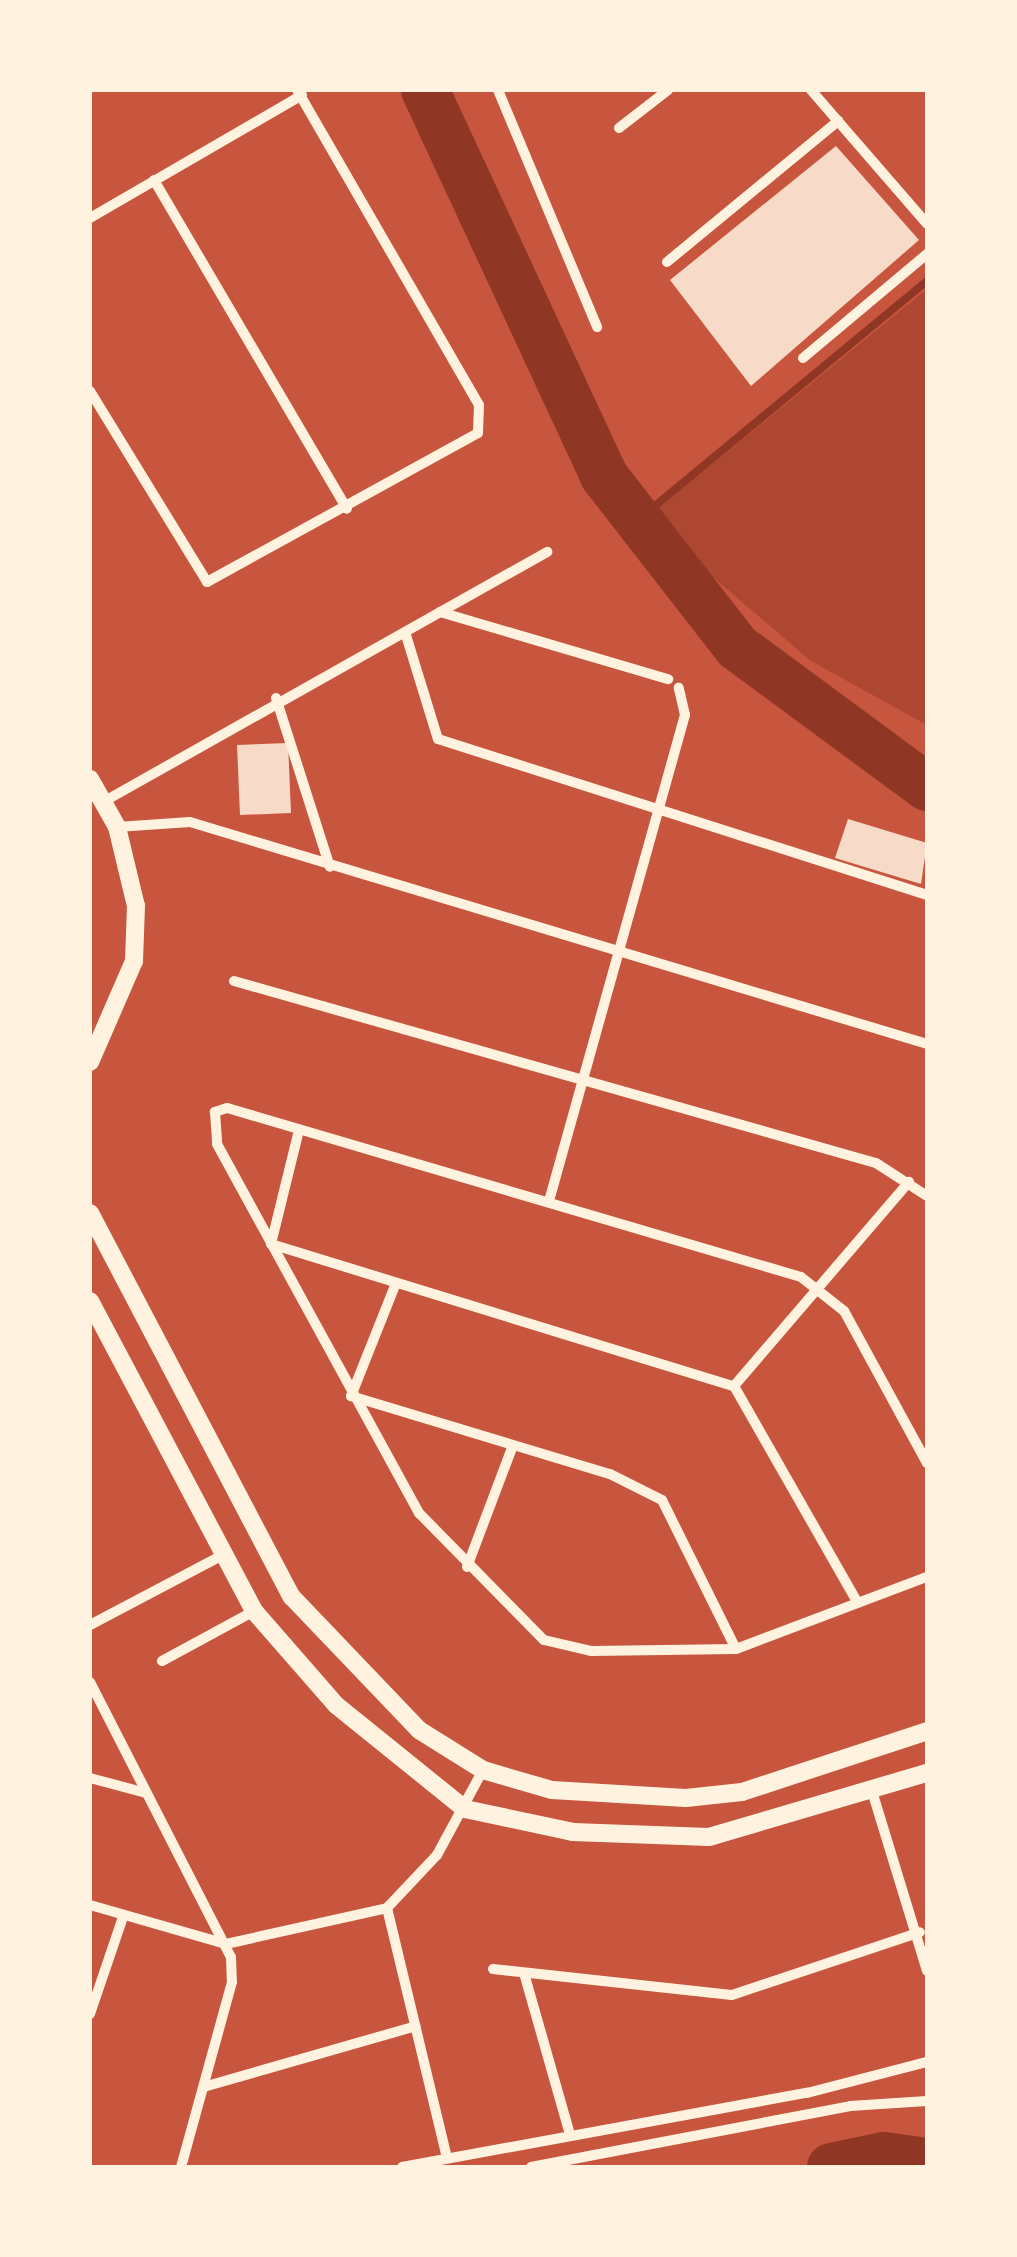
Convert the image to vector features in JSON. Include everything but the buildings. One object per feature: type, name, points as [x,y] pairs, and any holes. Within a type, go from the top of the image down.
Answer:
[{"type":"street","points":[[498,90],[597,327]]},
{"type":"street","points":[[619,128],[668,90]]},
{"type":"street","points":[[811,90],[927,224]]},
{"type":"street","points":[[90,218],[300,92],[481,424],[470,443],[207,582],[90,391]]},
{"type":"street","points":[[667,262],[838,122]]},
{"type":"street","points":[[154,180],[347,509]]},
{"type":"street","points":[[804,358],[927,254]]},
{"type":"street","points":[[103,802],[276,698],[405,632],[546,552]]},
{"type":"street","points":[[440,612],[668,678]]},
{"type":"street","points":[[405,632],[438,739],[927,895]]},
{"type":"street","points":[[549,1201],[623,950],[684,715],[679,688]]},
{"type":"street","points":[[276,698],[330,867]]},
{"type":"street","points":[[90,779],[117,827],[136,906],[134,961],[90,1062]]},
{"type":"street","points":[[117,827],[167,818],[623,950],[927,1044]]},
{"type":"street","points":[[234,981],[584,1084],[876,1163],[927,1196]]},
{"type":"street","points":[[927,1464],[844,1312],[813,1284],[549,1201],[300,1130],[215,1112],[217,1144],[419,1513],[467,1567],[544,1640],[591,1651],[736,1649],[927,1577]]},
{"type":"street","points":[[271,1244],[300,1130]]},
{"type":"street","points":[[734,1386],[813,1284],[910,1182]]},
{"type":"street","points":[[90,1213],[292,1596],[419,1730],[483,1770],[552,1790],[686,1798],[742,1792],[927,1732]]},
{"type":"street","points":[[271,1244],[734,1386],[857,1602]]},
{"type":"street","points":[[352,1396],[396,1283]]},
{"type":"street","points":[[90,1301],[220,1556],[254,1610],[336,1705],[464,1809],[573,1832],[709,1837],[927,1774]]},
{"type":"street","points":[[352,1396],[513,1445],[662,1500],[736,1649]]},
{"type":"street","points":[[467,1567],[513,1445]]},
{"type":"street","points":[[90,1625],[220,1556]]},
{"type":"street","points":[[162,1662],[254,1610]]},
{"type":"street","points":[[90,1682],[226,1944],[232,1982],[207,2086],[182,2167]]},
{"type":"street","points":[[90,1905],[226,1944],[387,1908],[464,1809],[483,1770]]},
{"type":"street","points":[[90,1778],[146,1792]]},
{"type":"street","points":[[872,1791],[920,1932],[927,1971]]},
{"type":"street","points":[[387,1908],[447,2158]]},
{"type":"street","points":[[90,2014],[123,1917]]},
{"type":"street","points":[[494,1969],[732,1995],[920,1932]]},
{"type":"street","points":[[524,1972],[570,2134]]},
{"type":"street","points":[[207,2086],[416,2026]]},
{"type":"street","points":[[402,2167],[927,2062]]},
{"type":"street","points":[[531,2167],[850,2106],[927,2101]]},
{"type":"shaded area","points":[[927,289],[927,725],[811,661],[645,519]]},
{"type":"waterway","points":[[425,90],[604,476],[737,647],[927,787]]},
{"type":"waterway","points":[[638,520],[927,281]]},
{"type":"waterway","points":[[831,2167],[884,2156],[927,2162]]}]
